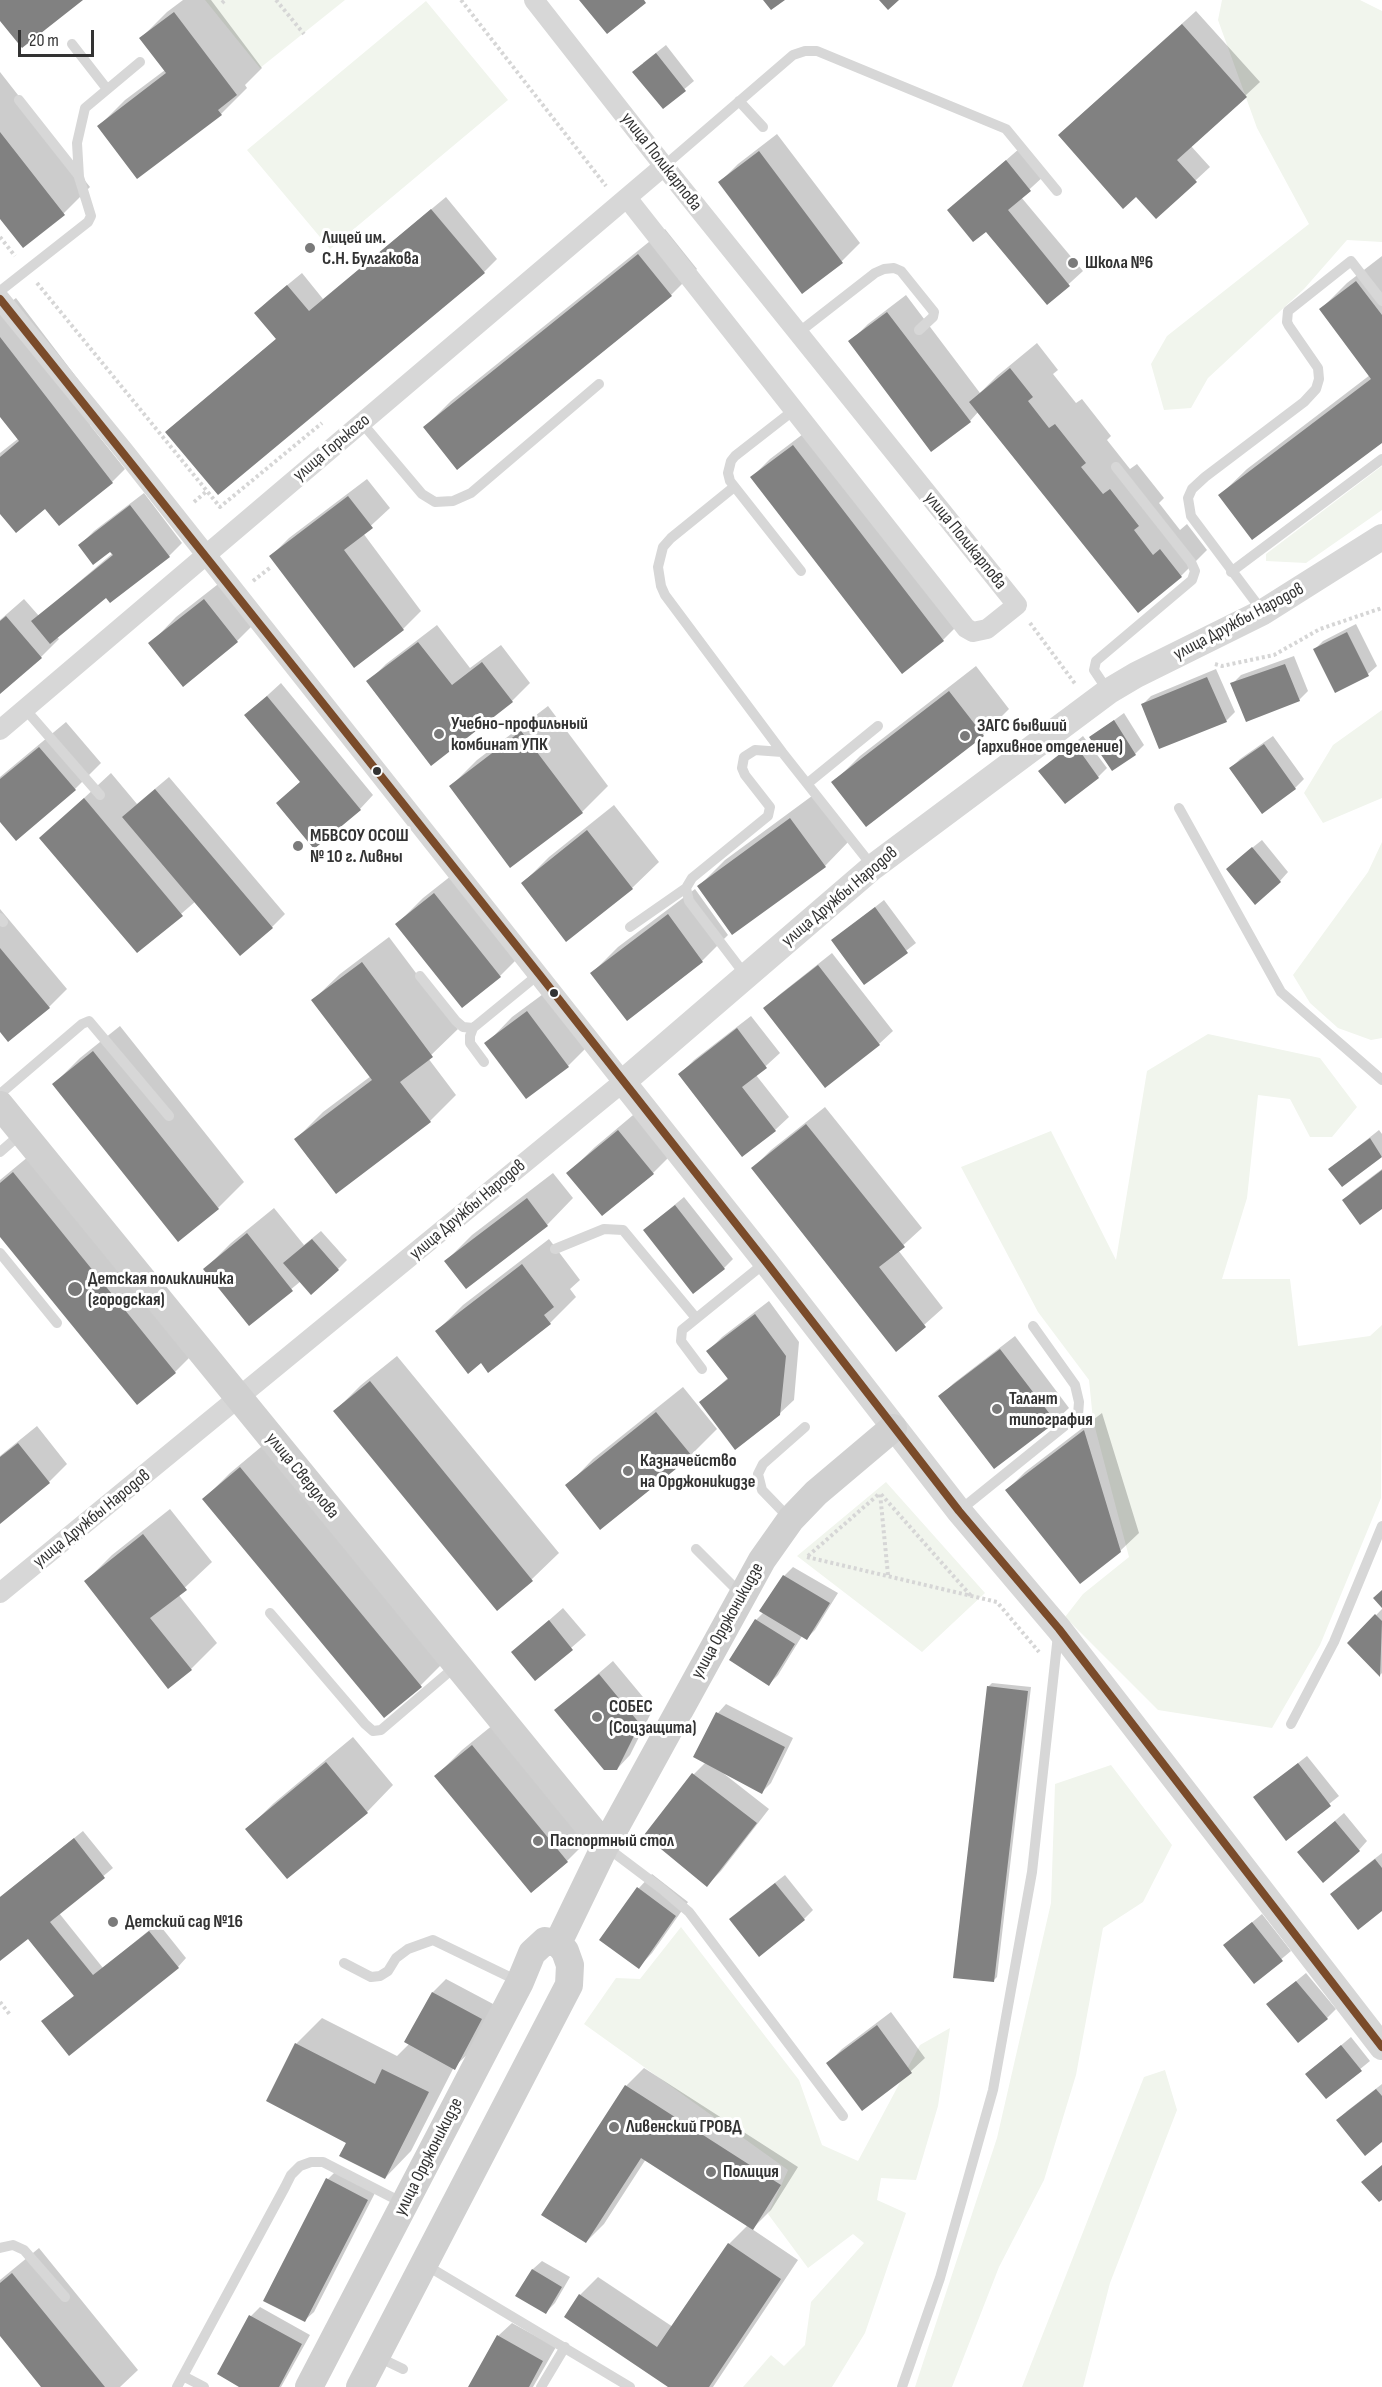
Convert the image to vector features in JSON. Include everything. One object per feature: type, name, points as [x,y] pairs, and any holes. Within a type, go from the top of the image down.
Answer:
[{"type":"main road","name":"улица Свердлова","points":[[0,1105],[605,1846]]},
{"type":"main road","name":"улица Орджоникидзе","points":[[309,2387],[520,1982],[532,1953],[545,1941],[558,1943],[605,1846],[742,1594],[768,1551],[791,1519],[816,1493],[893,1428]]},
{"type":"main road","points":[[360,2387],[569,1985],[570,1965],[566,1952],[558,1943]]},
{"type":"street","name":"улица Поликарпова","points":[[534,0],[664,166],[1017,605],[987,629],[973,632],[966,628],[794,410],[623,200]]},
{"type":"street","name":"улица Горького","points":[[0,730],[664,166]]},
{"type":"street","points":[[0,299],[539,974],[959,1511],[1059,1629],[1382,2047]]},
{"type":"street","name":"улица Дружбы Народов","points":[[0,1593],[623,1082],[873,867],[1100,698],[1136,675],[1263,612],[1382,537]]},
{"type":"lane","points":[[72,44],[107,89]]},
{"type":"lane","points":[[664,166],[793,55],[806,51],[817,51],[1006,129],[1057,192]]},
{"type":"lane","points":[[0,291],[88,222],[91,216],[79,177],[77,143],[85,108],[141,62]]},
{"type":"lane","points":[[19,100],[79,177]]},
{"type":"lane","points":[[739,101],[763,127]]},
{"type":"lane","points":[[1263,612],[1191,516],[1188,498],[1192,489],[1205,477],[1304,402],[1317,389],[1318,368],[1289,326],[1288,311],[1351,261],[1382,301]]},
{"type":"lane","points":[[798,333],[875,273],[894,268],[901,271],[934,312],[933,317],[919,330]]},
{"type":"lane","points":[[362,423],[422,494],[435,502],[453,501],[471,493],[599,384]]},
{"type":"lane","points":[[794,410],[731,461],[728,473],[734,487],[801,571]]},
{"type":"lane","points":[[1231,572],[1382,459]]},
{"type":"lane","points":[[1100,698],[1094,670],[1096,661],[1192,580],[1195,571],[1191,562],[1116,467]]},
{"type":"lane","points":[[734,487],[663,547],[658,560],[658,577],[665,595],[782,752],[873,867]]},
{"type":"lane","points":[[25,709],[100,795]]},
{"type":"lane","points":[[808,783],[878,726]]},
{"type":"lane","points":[[630,927],[686,888],[690,880],[768,816],[770,807],[742,768],[744,757],[755,750],[782,752]]},
{"type":"lane","points":[[1179,808],[1281,992],[1382,1080]]},
{"type":"lane","points":[[686,888],[689,901],[746,976]]},
{"type":"lane","points":[[484,1062],[470,1043],[473,1028],[539,974]]},
{"type":"lane","points":[[420,976],[456,1021],[463,1027],[473,1028]]},
{"type":"lane","points":[[0,1094],[82,1024],[89,1021],[169,1116]]},
{"type":"lane","points":[[0,1152],[23,1133]]},
{"type":"lane","points":[[555,1249],[604,1229],[623,1230],[696,1318]]},
{"type":"lane","points":[[0,1252],[57,1323]]},
{"type":"lane","points":[[702,1369],[685,1347],[680,1335],[682,1330],[766,1262]]},
{"type":"lane","points":[[959,1511],[1078,1415],[1079,1402],[1074,1384],[1033,1326]]},
{"type":"lane","points":[[791,1519],[762,1490],[758,1474],[760,1467],[806,1427]]},
{"type":"lane","points":[[1291,1724],[1334,1642],[1382,1526]]},
{"type":"lane","points":[[696,1549],[742,1594]]},
{"type":"lane","points":[[270,1613],[373,1731],[381,1730],[456,1665]]},
{"type":"lane","points":[[902,2387],[940,2278],[993,2090],[1032,1872],[1059,1629]]},
{"type":"lane","points":[[605,1846],[689,1912],[843,2116]]},
{"type":"lane","points":[[344,1964],[371,1977],[380,1976],[388,1971],[403,1952],[433,1940],[520,1982]]},
{"type":"lane","points":[[177,2387],[288,2181],[300,2166],[311,2162],[323,2162],[405,2204]]},
{"type":"lane","points":[[0,2248],[13,2245],[24,2250],[65,2297]]},
{"type":"lane","points":[[424,2264],[630,2387]]},
{"type":"lane","points":[[542,2387],[565,2348]]},
{"type":"lane","points":[[376,2356],[403,2369]]},
{"type":"lane","points":[[183,2376],[204,2387]]},
{"type":"path","points":[[276,0],[304,34]]},
{"type":"path","points":[[461,0],[623,200]]},
{"type":"path","points":[[0,237],[207,491]]},
{"type":"path","points":[[1017,605],[1100,698]]},
{"type":"path","points":[[1196,647],[1209,663],[1221,666],[1274,655],[1320,629],[1382,608]]},
{"type":"path","points":[[880,1493],[807,1557],[888,1575],[972,1598],[997,1602],[1054,1671]]},
{"type":"path","points":[[880,1493],[888,1575]]},
{"type":"path","points":[[880,1493],[972,1598]]},
{"type":"path","points":[[0,2002],[11,2016]]},
{"type":"shaded area","points":[[205,0],[345,0],[260,68]]},
{"type":"shaded area","points":[[1222,0],[1360,0],[1382,11],[1382,242],[1347,240],[1304,289],[1208,378],[1191,408],[1164,410],[1151,364],[1167,336],[1309,224],[1257,128],[1218,20]]},
{"type":"shaded area","points":[[426,1],[508,100],[330,249],[247,150]]},
{"type":"shaded area","points":[[1382,466],[1382,510],[1306,563],[1266,561],[1266,554]]},
{"type":"shaded area","points":[[1382,710],[1382,798],[1323,823],[1304,793],[1333,745]]},
{"type":"shaded area","points":[[1382,842],[1382,1038],[1371,1040],[1338,1028],[1310,1003],[1293,975],[1368,872]]},
{"type":"shaded area","points":[[1208,1034],[1320,1058],[1357,1107],[1332,1137],[1310,1137],[1290,1099],[1258,1095],[1247,1198],[1222,1279],[1290,1279],[1298,1346],[1370,1336],[1382,1325],[1381,1498],[1320,1645],[1272,1728],[1158,1710],[1065,1617],[1083,1594],[1129,1557],[1093,1420],[1089,1380],[1038,1312],[961,1167],[1051,1131],[1116,1260],[1147,1071]]},
{"type":"shaded area","points":[[886,1482],[985,1593],[922,1652],[797,1556]]},
{"type":"shaded area","points":[[1111,1765],[1172,1845],[1143,1902],[1103,1928],[1076,2075],[1044,2180],[999,2267],[952,2387],[915,2387],[997,2138],[1051,1903],[1055,1784]]},
{"type":"shaded area","points":[[681,1927],[799,2080],[822,2145],[858,2161],[920,2045],[950,2028],[938,2106],[916,2180],[881,2178],[877,2200],[906,2213],[865,2333],[832,2387],[743,2387],[771,2355],[784,2366],[805,2345],[811,2302],[864,2243],[853,2234],[808,2268],[768,2214],[788,2170],[584,2024],[616,1978],[640,1979]]},
{"type":"shaded area","points":[[1165,2070],[1177,2110],[1110,2283],[1083,2387],[1022,2387],[1144,2077]]},
{"type":"building","points":[[0,0],[83,0],[22,48],[0,21]]},
{"type":"building","points":[[579,0],[644,0],[646,3],[607,34]]},
{"type":"building","points":[[763,0],[785,0],[771,10]]},
{"type":"building","points":[[879,0],[899,0],[888,10]]},
{"type":"building","points":[[174,12],[237,95],[218,110],[222,115],[137,179],[97,126],[166,73],[139,38]]},
{"type":"building","points":[[1182,24],[1247,97],[1177,160],[1197,182],[1156,219],[1136,197],[1123,209],[1058,135]]},
{"type":"building","points":[[656,53],[686,91],[663,109],[632,72]]},
{"type":"building","points":[[0,132],[65,215],[23,248],[0,219]]},
{"type":"building","points":[[759,151],[843,263],[802,294],[718,182]]},
{"type":"building","points":[[1006,160],[1031,191],[1008,210],[1070,286],[1047,305],[986,232],[973,242],[947,210]]},
{"type":"building","points":[[431,209],[485,273],[218,495],[165,432],[276,339],[254,313],[287,285],[309,311]]},
{"type":"building","points":[[638,254],[672,296],[457,470],[423,427]]},
{"type":"building","points":[[1356,281],[1382,315],[1382,443],[1252,540],[1218,495],[1371,379],[1319,309]]},
{"type":"building","points":[[887,312],[971,422],[931,452],[848,341]]},
{"type":"building","points":[[0,337],[113,483],[59,526],[45,509],[16,533],[0,514],[0,457],[19,441],[0,417]]},
{"type":"building","points":[[1010,368],[1033,397],[1028,401],[1049,428],[1055,424],[1086,463],[1081,467],[1103,494],[1110,489],[1139,526],[1134,530],[1153,555],[1160,549],[1182,577],[1138,613],[969,402]]},
{"type":"building","points":[[793,445],[944,641],[902,674],[750,477]]},
{"type":"building","points":[[348,496],[373,528],[344,550],[404,630],[354,668],[269,556]]},
{"type":"building","points":[[130,505],[170,557],[110,603],[106,598],[50,644],[31,621],[113,555],[110,552],[93,565],[78,545]]},
{"type":"building","points":[[204,599],[238,642],[183,687],[148,643]]},
{"type":"building","points":[[6,616],[42,658],[0,694],[0,621]]},
{"type":"building","points":[[1347,632],[1369,676],[1335,693],[1313,649]]},
{"type":"building","name":"Учебно-профильный комбинат УПК","points":[[418,642],[452,685],[482,662],[513,702],[431,766],[366,681]]},
{"type":"building","points":[[1285,664],[1300,701],[1246,722],[1230,683]]},
{"type":"building","points":[[1207,677],[1227,722],[1159,749],[1141,704]]},
{"type":"building","points":[[949,691],[984,736],[866,827],[831,782]]},
{"type":"building","points":[[267,696],[361,810],[314,849],[276,803],[300,782],[244,715]]},
{"type":"building","points":[[1114,720],[1136,755],[1112,771],[1089,737]]},
{"type":"building","points":[[521,731],[583,813],[510,868],[449,786]]},
{"type":"building","points":[[1074,743],[1099,778],[1065,804],[1038,771]]},
{"type":"building","points":[[1264,744],[1296,789],[1262,814],[1229,768]]},
{"type":"building","points":[[39,747],[76,790],[16,841],[0,822],[0,779]]},
{"type":"building","points":[[155,789],[273,928],[240,956],[122,817]]},
{"type":"building","points":[[84,798],[183,916],[137,953],[39,838]]},
{"type":"building","points":[[790,818],[826,867],[732,935],[697,886]]},
{"type":"building","points":[[587,830],[633,889],[566,942],[521,883]]},
{"type":"building","points":[[1252,847],[1281,882],[1255,905],[1226,869]]},
{"type":"building","points":[[434,893],[501,977],[462,1008],[395,924]]},
{"type":"building","points":[[875,907],[908,953],[864,985],[831,940]]},
{"type":"building","points":[[668,914],[703,962],[627,1021],[590,973]]},
{"type":"building","points":[[0,948],[50,1008],[8,1042],[0,1032]]},
{"type":"building","points":[[362,962],[433,1057],[400,1082],[431,1122],[336,1194],[294,1139],[372,1080],[311,1000]]},
{"type":"building","points":[[818,965],[880,1045],[825,1088],[763,1008]]},
{"type":"building","points":[[527,1011],[569,1067],[526,1099],[484,1043]]},
{"type":"building","points":[[737,1028],[767,1068],[742,1087],[776,1131],[742,1157],[678,1074]]},
{"type":"building","points":[[93,1051],[219,1209],[178,1242],[52,1084]]},
{"type":"building","points":[[806,1124],[905,1247],[879,1267],[926,1327],[896,1352],[751,1168]]},
{"type":"building","points":[[618,1130],[654,1174],[602,1216],[566,1173]]},
{"type":"building","points":[[1370,1138],[1382,1157],[1342,1187],[1328,1169]]},
{"type":"building","points":[[1382,1170],[1382,1209],[1360,1225],[1342,1200]]},
{"type":"building","points":[[13,1172],[176,1373],[137,1405],[0,1237],[0,1183]]},
{"type":"building","points":[[527,1198],[548,1226],[466,1289],[444,1261]]},
{"type":"building","points":[[675,1205],[725,1269],[693,1294],[643,1230]]},
{"type":"building","points":[[247,1233],[293,1291],[249,1326],[203,1269]]},
{"type":"building","points":[[312,1239],[339,1270],[311,1295],[283,1263]]},
{"type":"building","points":[[522,1264],[554,1307],[544,1315],[551,1324],[488,1373],[481,1363],[468,1374],[435,1331]]},
{"type":"building","points":[[755,1314],[786,1356],[780,1415],[735,1450],[699,1402],[728,1379],[706,1351]]},
{"type":"building","name":"Талант типография","points":[[1000,1349],[1056,1422],[994,1469],[938,1396]]},
{"type":"building","points":[[370,1381],[533,1581],[497,1611],[333,1411]]},
{"type":"building","name":"Казначейство на Орджоникидзе","points":[[656,1412],[692,1456],[600,1530],[565,1485]]},
{"type":"building","points":[[1084,1430],[1121,1552],[1080,1584],[1005,1490]]},
{"type":"building","points":[[18,1443],[50,1483],[0,1524],[0,1457]]},
{"type":"building","points":[[240,1467],[422,1687],[384,1718],[202,1499]]},
{"type":"building","points":[[143,1534],[187,1590],[150,1618],[192,1670],[168,1689],[84,1581]]},
{"type":"building","points":[[783,1575],[830,1603],[807,1640],[759,1611]]},
{"type":"building","points":[[1382,1590],[1382,1608],[1373,1598]]},
{"type":"building","points":[[1375,1614],[1382,1621],[1380,1677],[1347,1643]]},
{"type":"building","points":[[755,1619],[795,1644],[769,1686],[729,1660]]},
{"type":"building","points":[[549,1620],[573,1650],[535,1681],[511,1652]]},
{"type":"building","name":"СОБЕС (Соцзащита)","points":[[599,1674],[640,1724],[617,1770],[604,1770],[554,1710]]},
{"type":"building","points":[[987,1686],[1028,1691],[994,1982],[953,1978]]},
{"type":"building","points":[[716,1712],[785,1747],[762,1794],[693,1757]]},
{"type":"building","points":[[472,1745],[568,1862],[531,1893],[434,1776]]},
{"type":"building","points":[[326,1762],[368,1813],[287,1879],[245,1829]]},
{"type":"building","points":[[1298,1763],[1331,1806],[1286,1841],[1253,1797]]},
{"type":"building","points":[[692,1773],[757,1823],[707,1887],[644,1835]]},
{"type":"building","points":[[1335,1821],[1360,1851],[1323,1883],[1297,1852]]},
{"type":"building","points":[[74,1838],[105,1878],[50,1922],[93,1975],[149,1931],[179,1968],[69,2056],[41,2021],[74,1996],[28,1939],[0,1961],[0,1897]]},
{"type":"building","points":[[1375,1859],[1382,1868],[1382,1911],[1358,1930],[1330,1894]]},
{"type":"building","points":[[775,1883],[805,1920],[759,1957],[729,1919]]},
{"type":"building","points":[[637,1887],[676,1916],[639,1969],[599,1940]]},
{"type":"building","points":[[1252,1922],[1283,1961],[1254,1984],[1223,1945]]},
{"type":"building","points":[[1296,1981],[1328,2019],[1298,2043],[1266,2004]]},
{"type":"building","points":[[432,1992],[482,2019],[455,2070],[404,2042]]},
{"type":"building","points":[[877,2025],[912,2073],[862,2111],[826,2063]]},
{"type":"building","points":[[295,2043],[375,2084],[382,2069],[429,2092],[385,2179],[339,2156],[346,2143],[266,2101]]},
{"type":"building","points":[[1341,2045],[1362,2071],[1326,2099],[1305,2074]]},
{"type":"building","name":"Полиция","points":[[625,2085],[781,2185],[753,2230],[641,2158],[586,2243],[541,2215]]},
{"type":"building","points":[[1376,2089],[1382,2096],[1382,2142],[1365,2156],[1336,2120]]},
{"type":"building","points":[[1382,2165],[1382,2200],[1379,2202],[1361,2182]]},
{"type":"building","points":[[326,2178],[368,2200],[305,2322],[263,2301]]},
{"type":"building","points":[[728,2243],[781,2279],[709,2387],[668,2387],[564,2317],[579,2294],[657,2347]]},
{"type":"building","points":[[532,2269],[562,2287],[546,2314],[515,2296]]},
{"type":"building","points":[[12,2273],[105,2387],[41,2387],[0,2336],[0,2283]]},
{"type":"building","points":[[249,2315],[302,2344],[279,2387],[239,2387],[217,2374]]},
{"type":"building","points":[[497,2335],[543,2361],[529,2387],[468,2387]]},
{"type":"transit line","points":[[0,299],[539,974],[959,1511],[1059,1629],[1382,2047]]},
{"type":"place","name":"Лицей им. С.Н. Булгакова","points":[[310,248]]},
{"type":"place","name":"Школа №6","points":[[1073,263]]},
{"type":"place","name":"Учебно-профильный комбинат УПК","points":[[439,734]]},
{"type":"place","name":"ЗАГС бывший (архивное отделение)","points":[[965,736]]},
{"type":"place","name":"МБВСОУ ОСОШ № 10 г. Ливны","points":[[298,846]]},
{"type":"place","name":"Детская поликлиника (городская)","points":[[75,1289]]},
{"type":"place","name":"Талант типография","points":[[997,1409]]},
{"type":"place","name":"Казначейство на Орджоникидзе","points":[[628,1471]]},
{"type":"place","name":"СОБЕС (Соцзащита)","points":[[597,1717]]},
{"type":"place","name":"Паспортный стол","points":[[538,1841]]},
{"type":"place","name":"Детский сад №16","points":[[113,1922]]},
{"type":"place","name":"Ливенский ГРОВД","points":[[614,2127]]},
{"type":"place","name":"Полиция","points":[[711,2172]]}]
